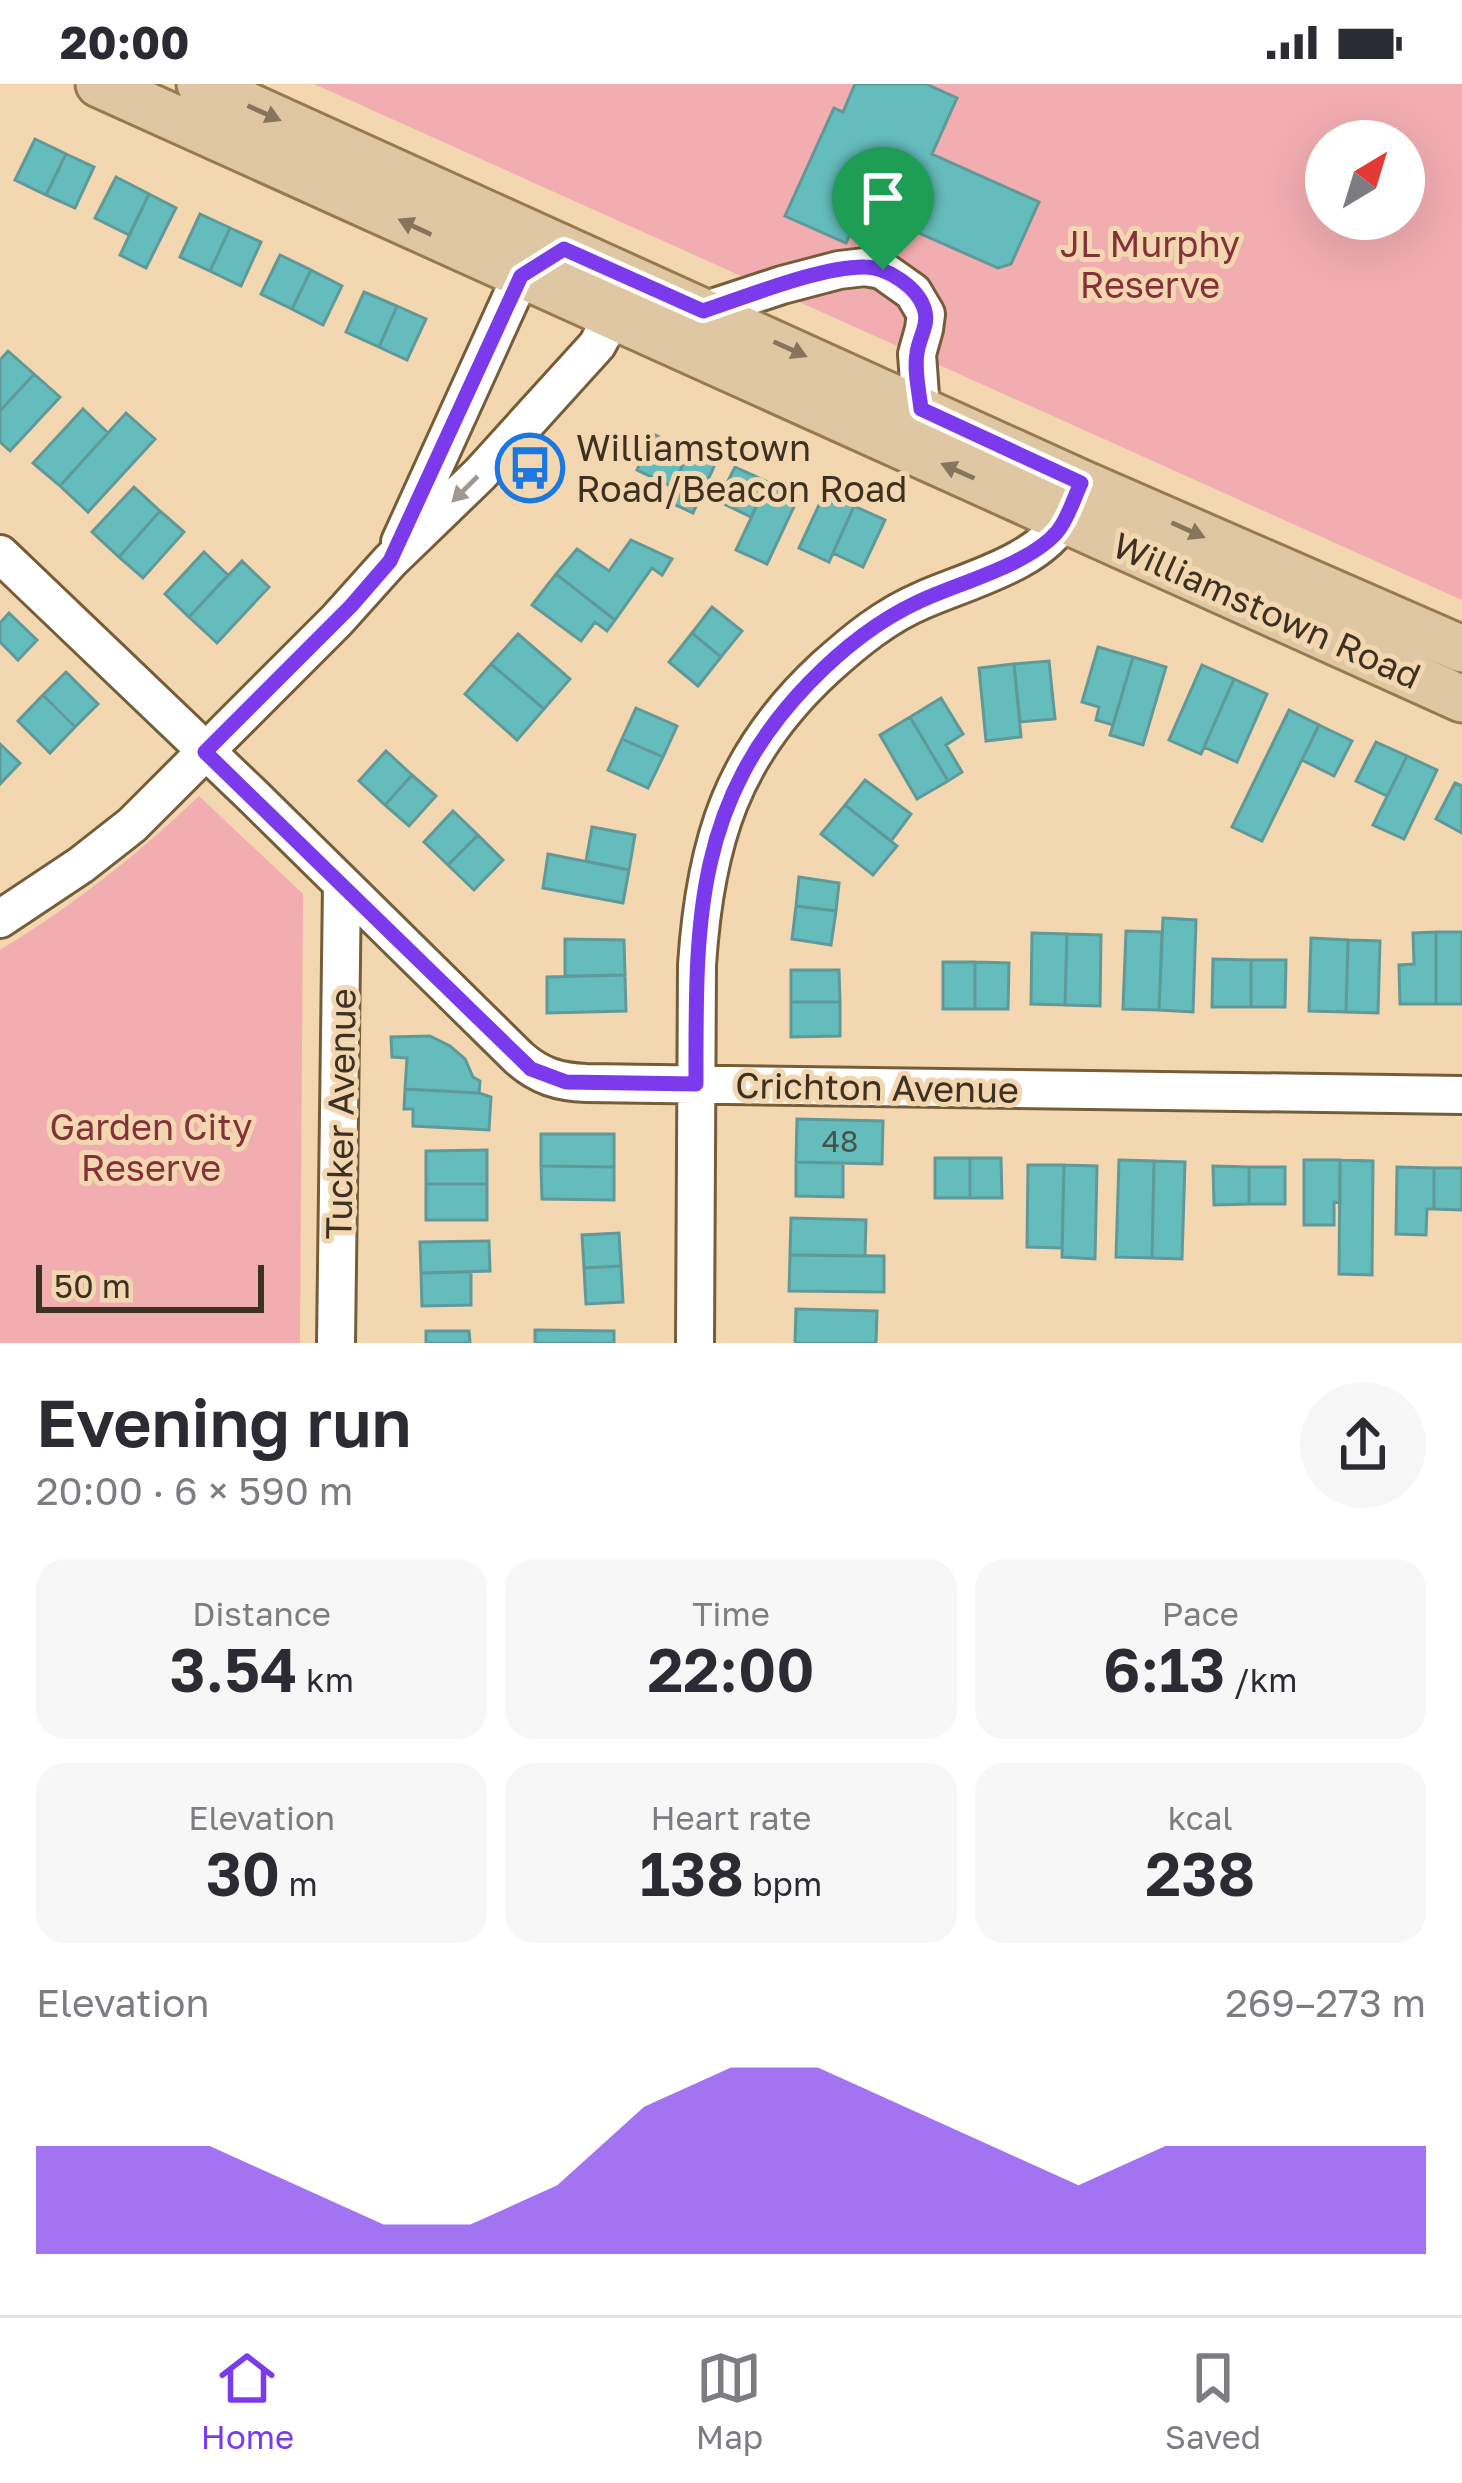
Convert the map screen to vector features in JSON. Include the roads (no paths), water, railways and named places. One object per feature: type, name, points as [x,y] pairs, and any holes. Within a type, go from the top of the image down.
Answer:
[{"type":"main road","name":"Williamstown Road","points":[[99,84],[613,316],[1073,501],[1462,649]]},
{"type":"main road","name":"Williamstown Road","points":[[200,84],[921,409],[1073,501],[1462,699]]},
{"type":"main road","points":[[521,276],[566,250],[613,316]]},
{"type":"street","points":[[703,311],[839,270],[883,270],[904,283],[924,307],[926,321],[916,362],[921,409]]},
{"type":"street","points":[[390,561],[521,276]]},
{"type":"street","points":[[0,919],[81,866],[132,825],[480,474],[597,345],[613,316]]},
{"type":"street","points":[[695,1343],[701,904],[710,857],[741,772],[788,705],[853,642],[920,601],[1027,554],[1056,533],[1073,501]]},
{"type":"street","name":"Crichton Avenue","points":[[0,554],[531,1069],[566,1082],[1462,1095]]},
{"type":"street","name":"Tucker Avenue","points":[[336,1343],[342,885]]},
{"type":"place","name":"Williamstown Road/Beacon Road","points":[[530,468]]},
{"type":"park label","name":"JL Murphy Reserve","points":[[1150,264]]},
{"type":"park label","name":"Garden City Reserve","points":[[151,1146]]}]
